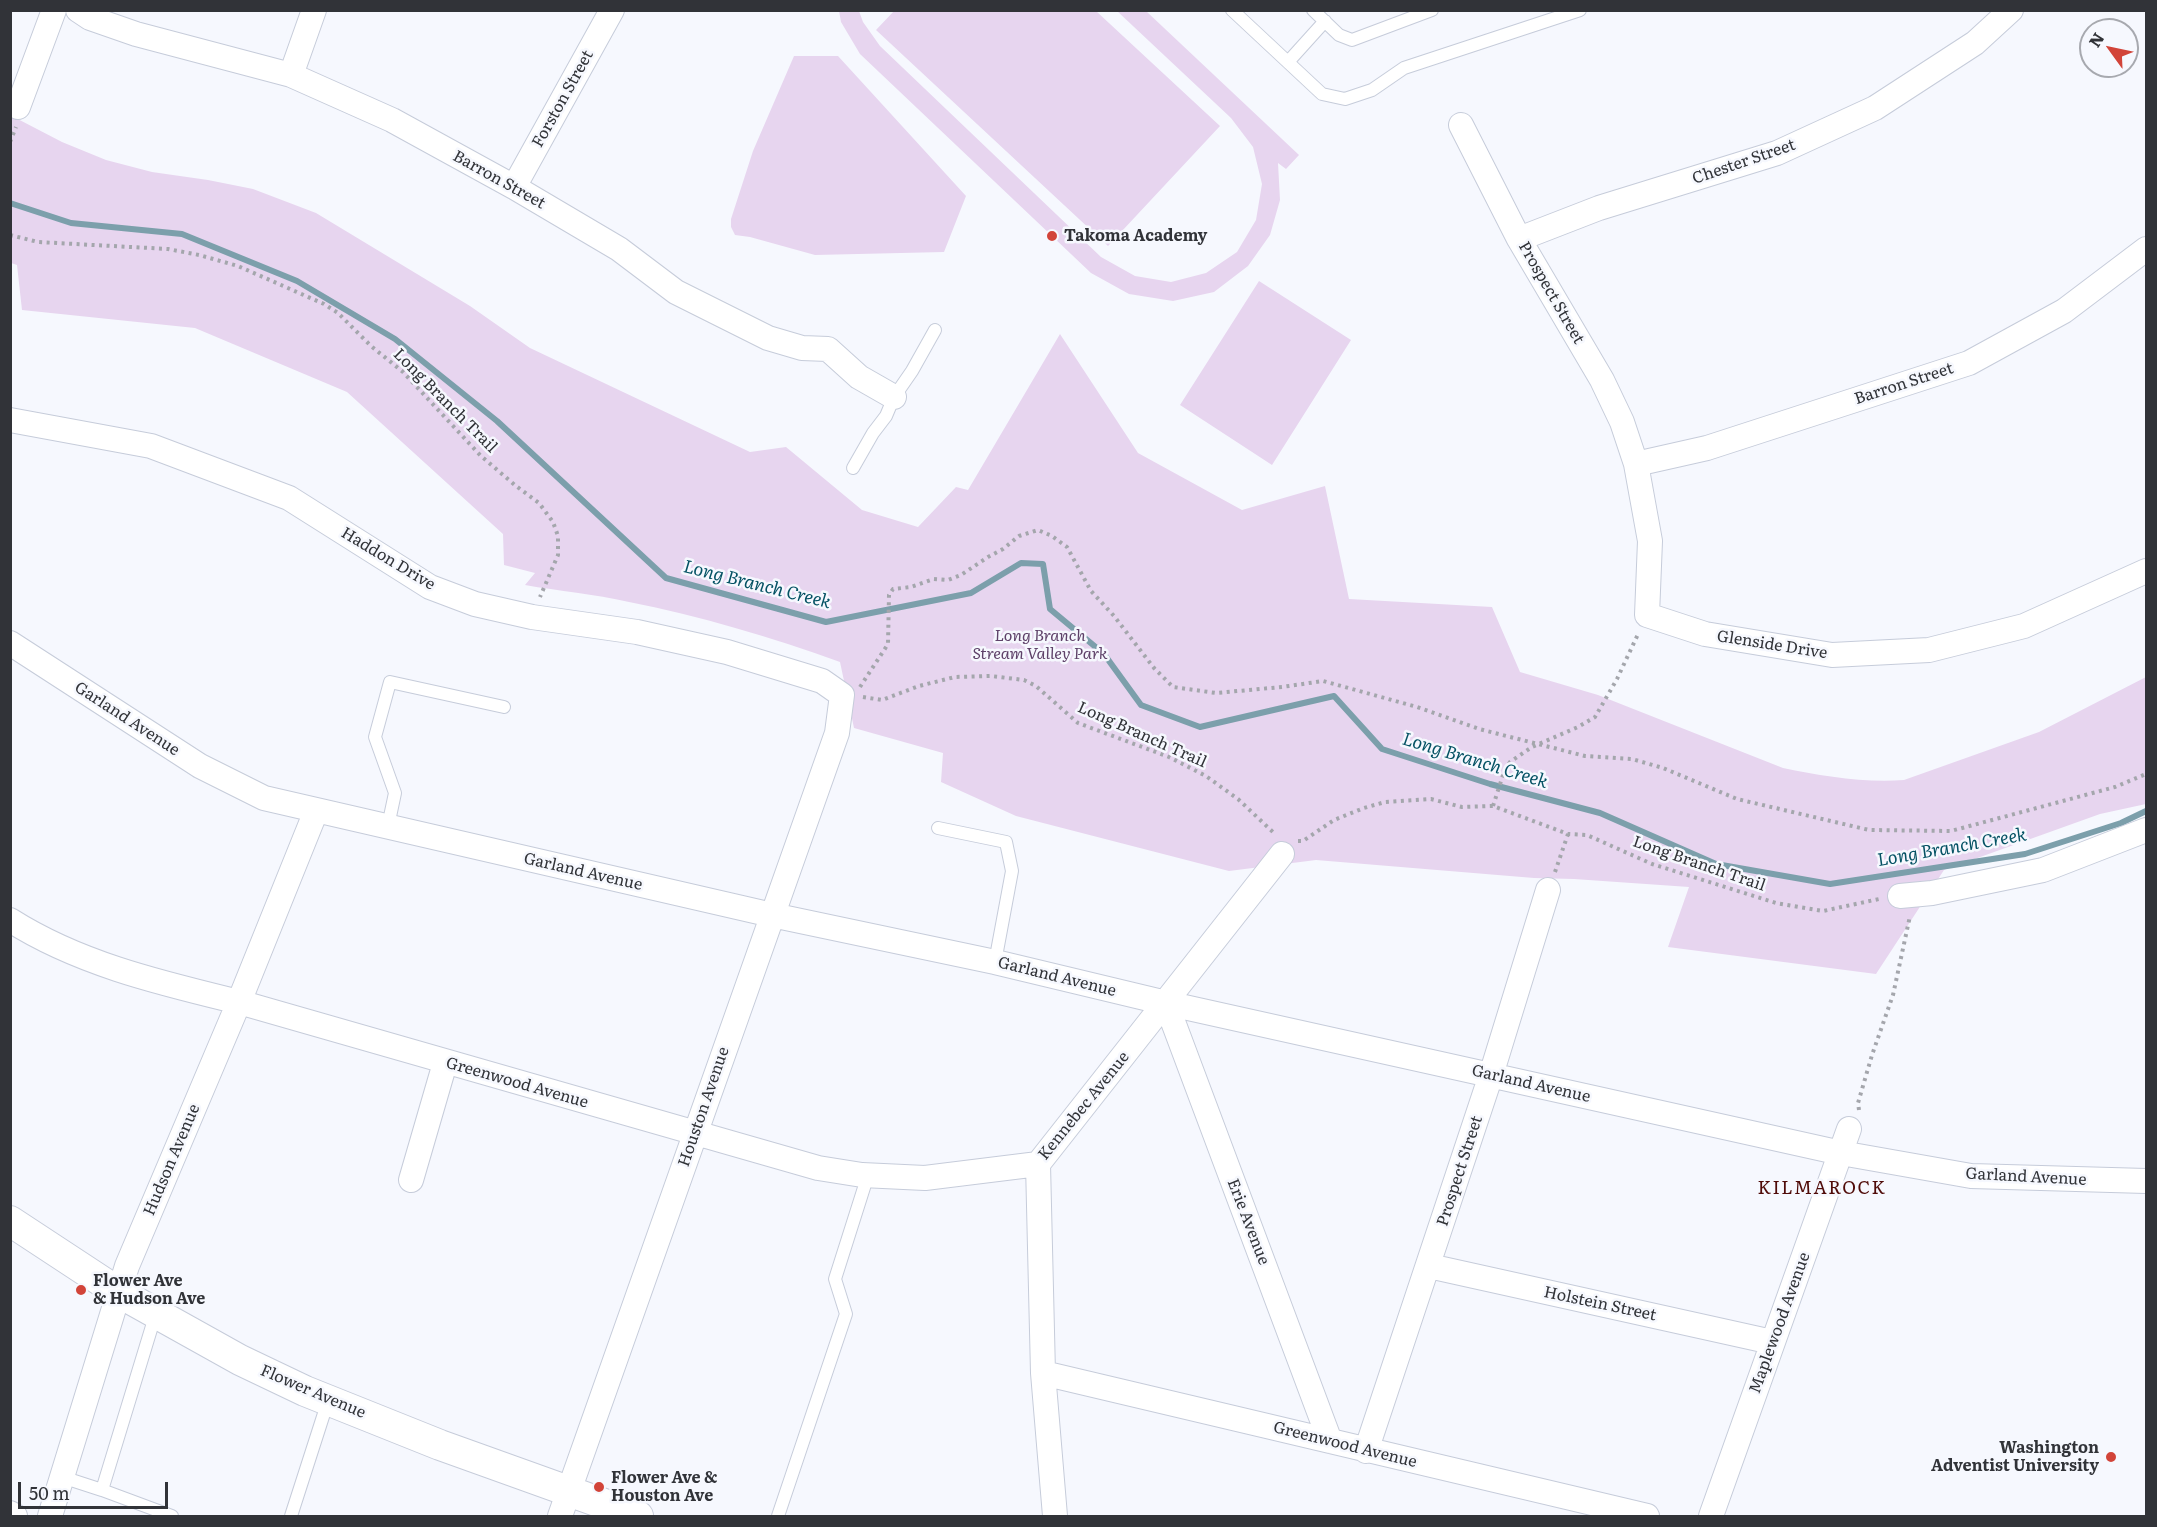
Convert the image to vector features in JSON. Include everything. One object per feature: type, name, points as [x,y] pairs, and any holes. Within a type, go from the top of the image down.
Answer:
[{"type":"street","points":[[18,107],[54,10]]},
{"type":"street","name":"Barron Street","points":[[78,10],[90,18],[136,34],[291,75],[392,120],[620,249],[676,292],[768,338],[802,348],[828,349],[860,377],[894,398]]},
{"type":"street","points":[[291,75],[314,10]]},
{"type":"street","name":"Forston Street","points":[[514,187],[612,10]]},
{"type":"street","name":"Chester Street","points":[[1519,239],[1599,208],[1777,153],[1875,108],[1975,43],[2011,10]]},
{"type":"street","name":"Prospect Street","points":[[1461,125],[1519,239],[1602,381],[1622,422],[1636,464]]},
{"type":"street","name":"Barron Street","points":[[1636,464],[1707,448],[1969,363],[2064,311],[2146,249]]},
{"type":"street","name":"Haddon Drive","points":[[10,420],[152,446],[289,498],[430,587],[475,604],[532,617],[638,632],[727,652],[822,681],[850,693]]},
{"type":"street","points":[[1636,464],[1650,542],[1647,615]]},
{"type":"street","name":"Glenside Drive","points":[[1647,615],[1705,634],[1832,655],[1929,650],[2024,626],[2146,571]]},
{"type":"street","name":"Garland Avenue","points":[[10,643],[200,766],[264,798],[772,915],[995,962],[1166,1003],[1841,1153],[1971,1176],[2146,1181]]},
{"type":"street","name":"Houston Avenue","points":[[564,1504],[850,693]]},
{"type":"street","name":"Hudson Avenue","points":[[50,1516],[127,1266],[239,1002],[316,811]]},
{"type":"street","points":[[1900,897],[1932,893],[2043,870],[2146,830]]},
{"type":"street","name":"Kennebec Avenue","points":[[1055,1516],[1043,1373],[1038,1164],[1166,1003],[1285,845]]},
{"type":"street","name":"Prospect Street","points":[[1366,1451],[1491,1075],[1548,890]]},
{"type":"street","name":"Greenwood Avenue","points":[[10,920],[56,945],[146,980],[239,1002],[445,1063],[818,1168],[868,1175],[925,1178],[1038,1164]]},
{"type":"street","name":"Erie Avenue","points":[[1166,1003],[1330,1441]]},
{"type":"street","points":[[411,1180],[445,1063]]},
{"type":"street","name":"Maplewood Avenue","points":[[1711,1516],[1841,1153],[1855,1122]]},
{"type":"street","name":"Flower Avenue","points":[[10,1221],[118,1292],[240,1360],[328,1400],[440,1445],[564,1504],[638,1516]]},
{"type":"street","name":"Holstein Street","points":[[1429,1266],[1772,1342]]},
{"type":"street","name":"Greenwood Avenue","points":[[1043,1373],[1330,1441],[1592,1511],[1647,1516]]},
{"type":"street","points":[[10,1514],[15,1516]]},
{"type":"lane","points":[[1232,10],[1322,94],[1345,99],[1372,90],[1404,68],[1580,10]]},
{"type":"lane","points":[[1313,10],[1339,35],[1352,40],[1432,10]]},
{"type":"lane","points":[[1288,62],[1325,21]]},
{"type":"lane","points":[[853,468],[873,433],[886,416],[894,398],[935,330]]},
{"type":"lane","points":[[388,826],[395,793],[375,737],[390,682],[504,707]]},
{"type":"lane","points":[[938,828],[1006,842],[1012,871],[995,962]]},
{"type":"lane","points":[[778,1516],[846,1314],[835,1279],[868,1175]]},
{"type":"lane","points":[[102,1490],[156,1313]]},
{"type":"lane","points":[[291,1516],[328,1400]]},
{"type":"lane","points":[[62,1477],[172,1516]]},
{"type":"path","name":"Long Branch Trail","points":[[10,235],[38,242],[168,249],[199,255],[238,266],[324,304],[338,313],[403,372],[481,456],[539,503],[553,522],[558,536],[558,555],[532,617]]},
{"type":"path","points":[[850,693],[888,644],[889,595],[893,589],[911,587],[934,579],[948,580],[961,575],[1004,549],[1019,536],[1038,530],[1052,536],[1067,547],[1091,591],[1114,616],[1154,668],[1173,687],[1216,693],[1323,681],[1417,707],[1479,729],[1585,756],[1632,759],[1663,768],[1737,799],[1869,830],[1951,831],[2115,787],[2146,774]]},
{"type":"path","points":[[1492,806],[1510,762],[1538,744],[1578,727],[1594,717],[1617,679],[1647,615]]},
{"type":"path","name":"Long Branch Trail","points":[[850,693],[882,700],[919,686],[955,677],[991,676],[1024,680],[1036,686],[1078,723],[1169,757],[1206,776],[1238,799],[1285,845],[1303,841],[1334,820],[1364,808],[1385,802],[1431,799],[1462,807],[1492,806],[1568,834],[1587,835],[1652,864],[1776,903],[1823,911],[1881,898],[1900,897]]},
{"type":"path","points":[[1548,890],[1568,834]]},
{"type":"path","points":[[1855,1122],[1857,1102],[1893,995],[1910,919],[1909,908],[1900,897]]},
{"type":"green space","points":[[839,11],[859,11],[863,22],[880,46],[1101,257],[1135,276],[1171,282],[1206,273],[1237,252],[1256,220],[1262,184],[1253,147],[1231,118],[1117,11],[1146,11],[1299,155],[1286,169],[1278,163],[1280,200],[1270,235],[1248,266],[1214,292],[1173,301],[1129,294],[1091,273],[860,54],[841,22]]},
{"type":"green space","points":[[894,11],[1096,11],[1220,126],[1108,246],[876,30]]},
{"type":"green space","points":[[794,56],[838,56],[966,196],[944,252],[815,255],[735,235],[731,227],[731,219],[753,151]]},
{"type":"green space","name":"Long Branch Stream Valley Park","points":[[10,115],[62,142],[106,160],[152,172],[253,189],[316,213],[470,306],[530,348],[750,452],[786,447],[862,510],[918,527],[956,487],[968,490],[1060,334],[1138,453],[1242,510],[1325,486],[1349,599],[1492,607],[1520,672],[1598,695],[1783,768],[1843,778],[1874,781],[1904,780],[2039,732],[2146,677],[2146,804],[2100,814],[1944,870],[1876,974],[1668,947],[1689,887],[1534,878],[1316,860],[1229,871],[1016,816],[941,782],[943,753],[854,728],[840,662],[762,636],[682,614],[603,597],[525,585],[535,573],[504,565],[503,534],[347,392],[195,328],[22,310],[17,265],[11,263]]},
{"type":"green space","points":[[1259,281],[1351,340],[1272,465],[1180,405]]},
{"type":"waterway","name":"Long Branch Creek","points":[[10,203],[71,223],[182,234],[297,281],[395,339],[497,421],[666,578],[826,622],[971,593],[1021,563],[1043,564],[1050,609],[1104,654],[1141,705],[1200,727],[1334,696],[1382,749],[1490,784],[1600,813],[1716,864],[1830,884],[2025,854],[2121,823],[2146,811]]},
{"type":"place","name":"Takoma Academy","points":[[1052,236]]},
{"type":"place","name":"Flower Ave & Hudson Ave","points":[[81,1290]]},
{"type":"place","name":"Washington Adventist University","points":[[2111,1457]]},
{"type":"place","name":"Flower Ave & Houston Ave","points":[[599,1487]]},
{"type":"district","name":"KILMAROCK","points":[[1822,1189]]}]
